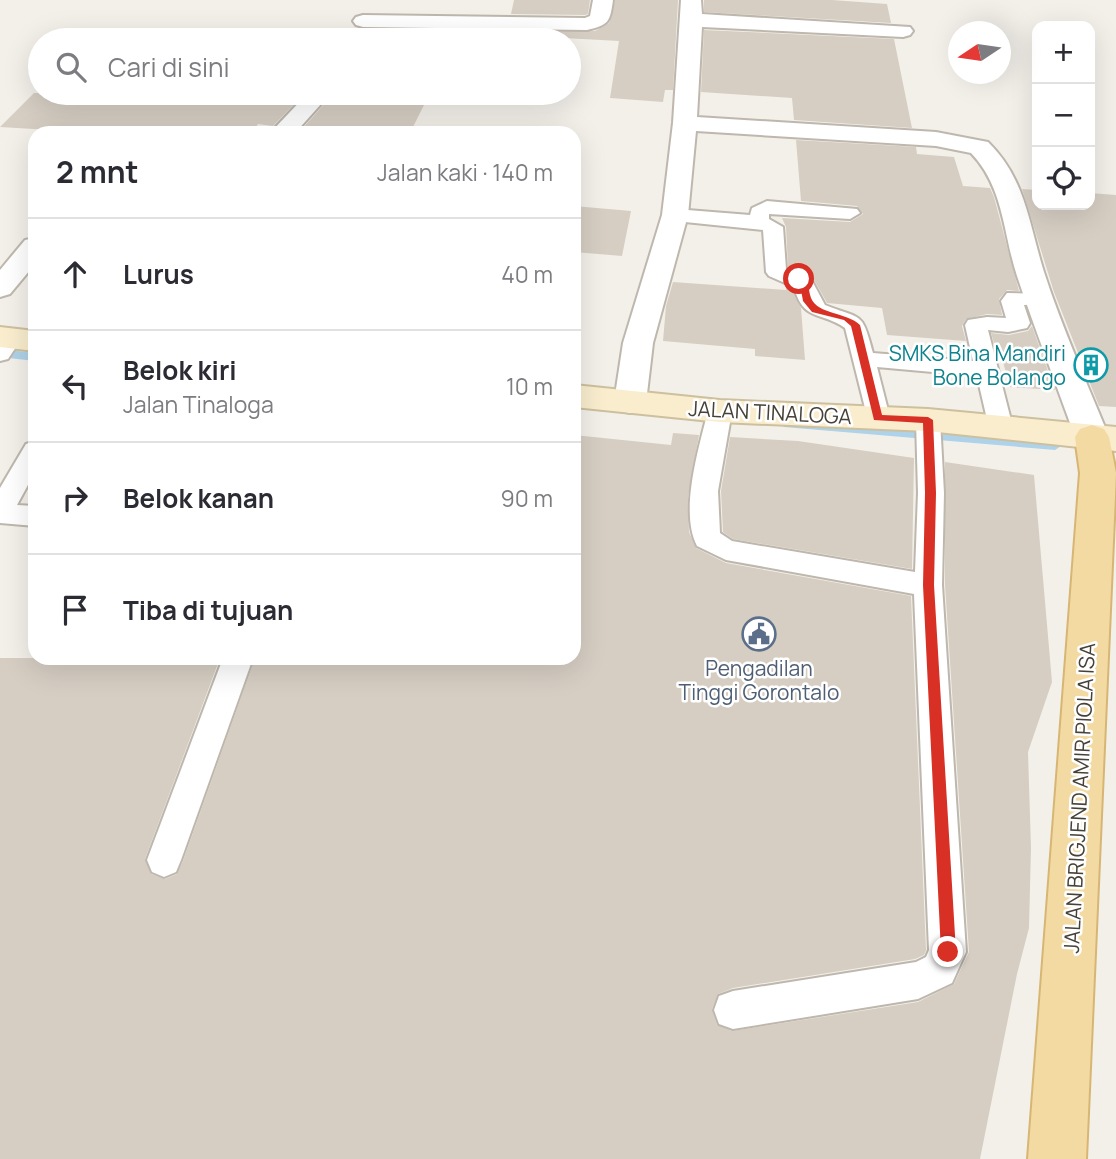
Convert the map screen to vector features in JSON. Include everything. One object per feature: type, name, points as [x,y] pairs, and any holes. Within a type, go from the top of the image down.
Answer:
[{"type":"main road","name":"JALAN BRIGJEND AMIR PIOLA ISA","points":[[1058,1159],[1098,473],[1104,438]]},
{"type":"street","points":[[360,28],[372,0]]},
{"type":"street","points":[[457,28],[587,24],[600,19],[603,0]]},
{"type":"street","points":[[630,402],[638,344],[675,215],[685,123],[691,10],[903,31]]},
{"type":"street","points":[[289,126],[309,105]]},
{"type":"street","points":[[685,123],[936,139],[979,147],[988,155],[1014,205],[1030,273],[1040,299],[1104,438]]},
{"type":"street","points":[[0,288],[28,254]]},
{"type":"street","name":"JALAN TINALOGA","points":[[581,397],[630,402],[718,419],[878,418],[928,431],[1001,428],[1104,438]]},
{"type":"lane","points":[[760,222],[759,212],[767,207],[850,213]]},
{"type":"lane","points":[[675,215],[760,222],[772,227],[776,272],[804,283],[807,301],[815,310],[847,318],[855,325],[878,418]]},
{"type":"lane","points":[[1001,428],[976,325],[981,322],[1010,326],[1018,323],[1012,301],[1015,298],[1040,299]]},
{"type":"lane","points":[[863,359],[986,369]]},
{"type":"lane","points":[[718,419],[708,471],[703,521],[707,539],[726,550],[929,585]]},
{"type":"lane","points":[[733,1010],[918,980],[939,970],[948,952],[929,585],[928,431]]},
{"type":"lane","points":[[28,462],[0,512],[28,515]]},
{"type":"lane","points":[[164,860],[235,665]]},
{"type":"building","points":[[514,0],[590,0],[588,14],[585,15],[511,14]]},
{"type":"building","points":[[615,0],[678,0],[673,90],[665,90],[663,102],[610,98],[619,41],[581,39],[581,31],[595,31],[609,23]]},
{"type":"building","points":[[704,0],[832,0],[887,4],[891,23],[704,12]]},
{"type":"building","points":[[704,30],[894,39],[912,128],[794,120],[792,98],[701,92]]},
{"type":"building","points":[[28,99],[28,105],[293,105],[273,126],[0,127]]},
{"type":"building","points":[[323,105],[424,105],[414,126],[305,126]]},
{"type":"building","points":[[796,140],[916,147],[917,154],[954,157],[963,186],[990,188],[994,197],[1019,291],[1007,290],[999,299],[1002,315],[987,314],[966,319],[962,326],[966,341],[887,335],[882,308],[827,303],[813,278],[788,267],[786,227],[782,218],[850,222],[863,214],[857,206],[801,201]]},
{"type":"building","points":[[1022,189],[1032,190],[1032,210],[1095,210],[1095,193],[1116,195],[1116,407],[1099,406],[1054,292]]},
{"type":"building","points":[[581,207],[631,211],[622,256],[581,253]]},
{"type":"building","points":[[673,282],[786,290],[786,286],[792,289],[801,308],[805,360],[755,356],[755,349],[663,341],[666,306]]},
{"type":"building","points":[[1032,326],[1055,390],[1010,387],[998,344],[994,343],[991,333],[1009,335],[1028,331]]},
{"type":"building","points":[[673,433],[699,435],[688,498],[689,532],[696,548],[726,563],[911,596],[926,950],[924,955],[915,959],[733,988],[718,994],[712,1009],[717,1025],[732,1031],[918,1002],[954,984],[969,952],[945,585],[945,462],[1034,475],[1052,682],[1028,752],[1031,848],[1029,928],[1017,974],[980,1159],[0,1159],[0,658],[28,658],[28,665],[217,665],[145,859],[151,874],[165,879],[177,874],[183,861],[253,665],[581,665],[581,436],[671,445]]},
{"type":"building","points":[[730,437],[798,441],[914,458],[912,569],[733,539],[723,532],[721,491]]},
{"type":"waterway","points":[[0,353],[28,356]]},
{"type":"waterway","points":[[788,424],[1055,446]]},
{"type":"place","name":"SMKS Bina Mandiri Bone Bolango","points":[[1091,365]]},
{"type":"place","name":"Pengadilan Tinggi Gorontalo","points":[[759,634]]},
{"type":"route","points":[[799,279],[804,283],[807,301],[815,310],[847,318],[855,325],[878,418],[928,420],[929,585],[948,952]]}]
